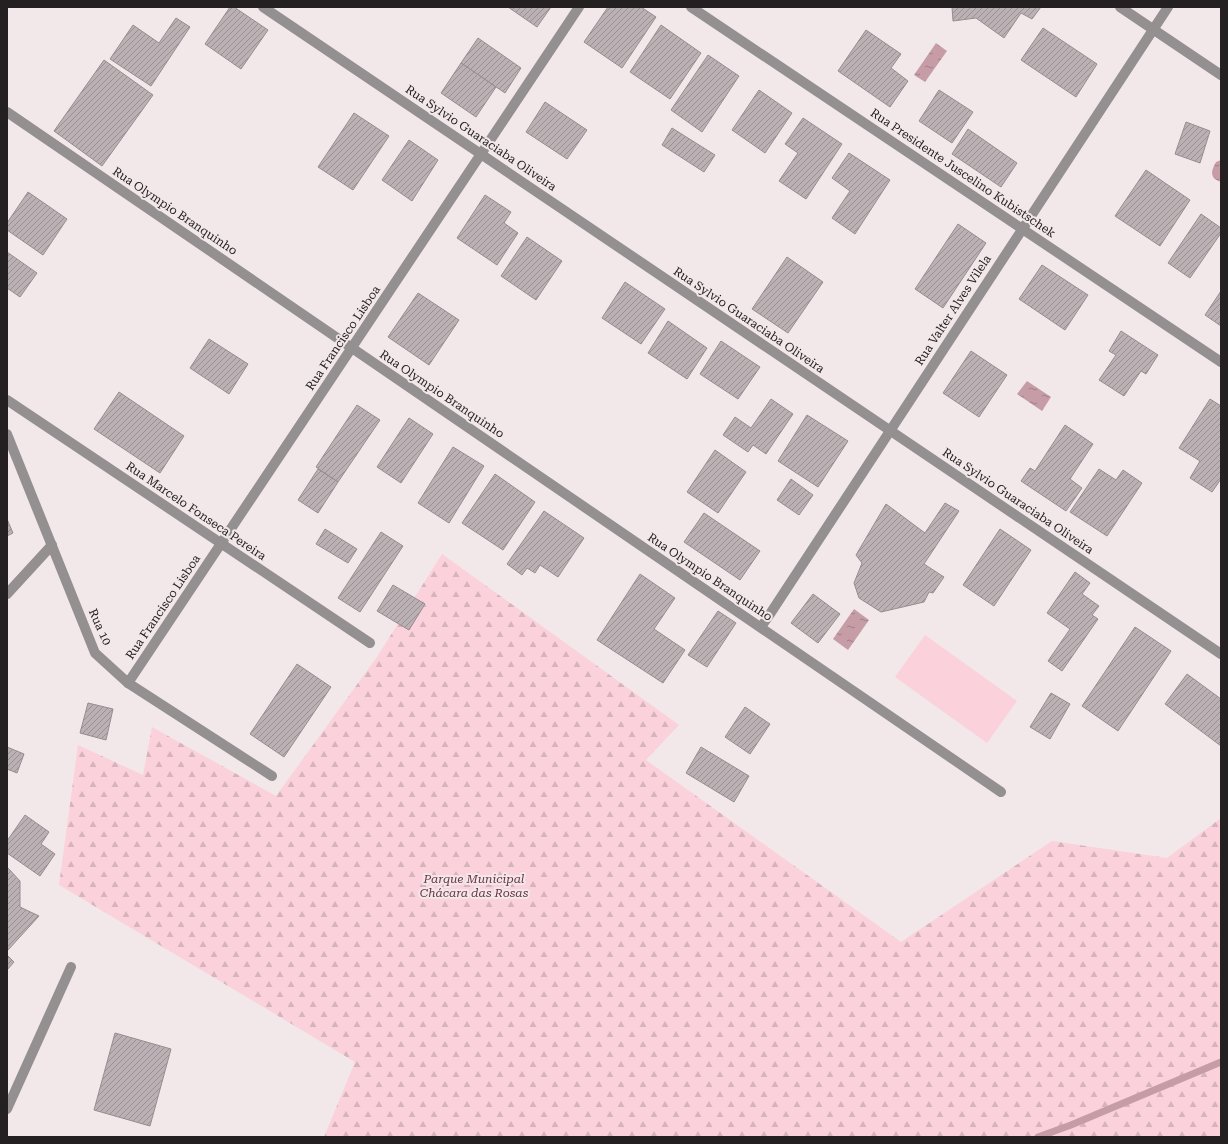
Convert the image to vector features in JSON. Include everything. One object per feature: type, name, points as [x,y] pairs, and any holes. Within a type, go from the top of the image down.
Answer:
[{"type":"street","name":"Rua Sylvio Guaraciaba Oliveira","points":[[263,7],[1221,654]]},
{"type":"street","name":"Rua Francisco Lisboa","points":[[128,683],[579,7]]},
{"type":"street","name":"Rua Presidente Juscelino Kubistschek","points":[[691,7],[1221,362]]},
{"type":"street","points":[[1120,7],[1221,76]]},
{"type":"street","name":"Rua Valter Alves Vilela","points":[[760,627],[770,614],[1168,7]]},
{"type":"street","name":"Rua Olympio Branquinho","points":[[7,112],[1001,792]]},
{"type":"street","name":"Rua Marcelo Fonseca Pereira","points":[[7,400],[370,643]]},
{"type":"street","name":"Rua 10","points":[[7,434],[96,653],[128,683],[272,776]]},
{"type":"street","points":[[7,594],[52,545]]},
{"type":"street","points":[[7,1109],[71,967]]},
{"type":"green space","name":"Parque Municipal Chácara das Rosas","points":[[442,554],[679,725],[646,760],[901,942],[1052,841],[1167,858],[1221,818],[1221,1137],[324,1137],[355,1062],[59,885],[78,745],[143,775],[152,727],[276,796],[377,657]]},
{"type":"green space","points":[[925,635],[1017,701],[987,743],[895,677]]},
{"type":"water","points":[[936,43],[947,51],[925,82],[914,75]]},
{"type":"water","points":[[1221,160],[1221,182],[1214,178],[1212,171],[1216,162]]},
{"type":"water","points":[[1027,381],[1051,397],[1042,411],[1017,394]]},
{"type":"water","points":[[854,609],[869,620],[848,650],[833,639]]},
{"type":"building","points":[[230,7],[234,7],[268,30],[241,69],[205,44]]},
{"type":"building","points":[[508,7],[551,7],[537,27]]},
{"type":"building","points":[[608,7],[641,7],[656,17],[622,68],[584,42]]},
{"type":"building","points":[[952,7],[1041,7],[1032,19],[1021,13],[1004,38],[976,18],[953,21]]},
{"type":"building","points":[[176,18],[190,27],[151,86],[110,59],[133,25],[159,43]]},
{"type":"building","points":[[661,25],[701,53],[670,99],[630,72]]},
{"type":"building","points":[[1043,28],[1097,64],[1076,97],[1021,60]]},
{"type":"building","points":[[866,30],[901,54],[891,68],[908,81],[890,107],[838,71]]},
{"type":"building","points":[[478,38],[521,68],[505,93],[461,63]]},
{"type":"building","points":[[708,55],[739,76],[702,132],[671,110]]},
{"type":"building","points":[[104,60],[153,95],[102,166],[54,131]]},
{"type":"building","points":[[461,63],[496,87],[476,117],[441,93]]},
{"type":"building","points":[[759,90],[792,113],[765,153],[732,130]]},
{"type":"building","points":[[939,90],[973,112],[952,143],[919,121]]},
{"type":"building","points":[[545,102],[587,130],[567,159],[526,132]]},
{"type":"building","points":[[354,113],[389,136],[353,190],[318,167]]},
{"type":"building","points":[[803,118],[842,144],[806,199],[779,181],[798,153],[785,144]]},
{"type":"building","points":[[1186,122],[1210,131],[1200,163],[1175,154]]},
{"type":"building","points":[[672,128],[715,155],[704,172],[662,145]]},
{"type":"building","points":[[968,129],[1017,163],[1001,187],[952,154]]},
{"type":"building","points":[[409,140],[438,160],[412,201],[382,180]]},
{"type":"building","points":[[849,153],[890,180],[855,234],[832,218],[850,191],[832,178]]},
{"type":"building","points":[[1146,170],[1190,200],[1160,246],[1115,216]]},
{"type":"building","points":[[28,192],[67,219],[43,255],[7,230],[7,223]]},
{"type":"building","points":[[485,195],[511,212],[504,223],[518,233],[497,265],[457,238]]},
{"type":"building","points":[[1201,214],[1221,228],[1221,233],[1190,278],[1168,263]]},
{"type":"building","points":[[958,224],[986,243],[943,308],[915,289]]},
{"type":"building","points":[[527,237],[562,261],[536,300],[501,276]]},
{"type":"building","points":[[7,252],[37,273],[20,297],[7,288]]},
{"type":"building","points":[[787,257],[823,282],[788,333],[752,309]]},
{"type":"building","points":[[1042,265],[1088,295],[1065,330],[1019,299]]},
{"type":"building","points":[[625,282],[665,309],[641,344],[602,318]]},
{"type":"building","points":[[1221,291],[1221,326],[1205,315]]},
{"type":"building","points":[[418,293],[459,320],[429,365],[388,337]]},
{"type":"building","points":[[668,321],[707,348],[687,379],[648,353]]},
{"type":"building","points":[[1121,331],[1158,355],[1146,374],[1141,371],[1124,396],[1099,380],[1116,355],[1109,351]]},
{"type":"building","points":[[209,339],[248,364],[229,394],[190,368]]},
{"type":"building","points":[[721,341],[760,367],[738,399],[700,374]]},
{"type":"building","points":[[971,351],[1007,375],[979,417],[943,393]]},
{"type":"building","points":[[119,392],[184,436],[160,473],[94,429]]},
{"type":"building","points":[[771,399],[793,414],[766,454],[753,445],[748,452],[723,435],[735,417],[751,428]]},
{"type":"building","points":[[1210,399],[1221,406],[1221,479],[1212,492],[1190,478],[1200,461],[1179,448]]},
{"type":"building","points":[[357,405],[380,420],[338,482],[316,467]]},
{"type":"building","points":[[807,415],[848,441],[818,487],[778,461]]},
{"type":"building","points":[[409,418],[433,434],[401,483],[377,467]]},
{"type":"building","points":[[1065,425],[1093,444],[1070,479],[1082,488],[1066,511],[1021,481],[1030,468],[1035,471]]},
{"type":"building","points":[[453,447],[484,466],[449,523],[418,503]]},
{"type":"building","points":[[715,450],[746,472],[718,513],[687,492]]},
{"type":"building","points":[[318,469],[338,482],[318,513],[298,500]]},
{"type":"building","points":[[1099,469],[1116,480],[1123,470],[1142,483],[1107,536],[1070,512]]},
{"type":"building","points":[[495,474],[535,502],[503,550],[462,523]]},
{"type":"building","points":[[791,479],[813,495],[799,515],[777,500]]},
{"type":"building","points":[[945,503],[959,511],[924,564],[944,577],[933,593],[929,592],[924,602],[881,612],[859,598],[854,583],[862,563],[856,555],[886,504],[925,533]]},
{"type":"building","points":[[544,511],[584,538],[558,577],[540,565],[535,573],[527,568],[522,575],[507,564]]},
{"type":"building","points":[[704,513],[760,551],[740,580],[684,542]]},
{"type":"building","points":[[7,519],[13,533],[7,536]]},
{"type":"building","points":[[325,529],[357,549],[348,563],[316,544]]},
{"type":"building","points":[[1000,529],[1031,550],[994,606],[963,585]]},
{"type":"building","points":[[381,532],[403,546],[360,612],[338,598]]},
{"type":"building","points":[[1075,572],[1090,583],[1082,594],[1099,606],[1092,615],[1098,619],[1062,671],[1048,661],[1070,629],[1047,613]]},
{"type":"building","points":[[640,574],[675,598],[654,629],[685,650],[663,683],[597,640]]},
{"type":"building","points":[[393,585],[425,604],[409,630],[377,611]]},
{"type":"building","points":[[813,594],[840,614],[818,643],[791,623]]},
{"type":"building","points":[[718,611],[736,623],[707,667],[688,655]]},
{"type":"building","points":[[1135,627],[1171,651],[1118,731],[1082,706]]},
{"type":"building","points":[[297,664],[331,687],[284,757],[250,734]]},
{"type":"building","points":[[1187,674],[1221,699],[1221,746],[1165,704]]},
{"type":"building","points":[[1051,693],[1070,704],[1050,739],[1030,727]]},
{"type":"building","points":[[88,703],[113,709],[106,740],[80,733]]},
{"type":"building","points":[[745,707],[770,724],[750,754],[725,737]]},
{"type":"building","points":[[7,747],[24,754],[17,773],[7,769]]},
{"type":"building","points":[[701,747],[749,776],[734,802],[686,773]]},
{"type":"building","points":[[25,815],[49,832],[41,844],[55,854],[40,876],[7,853],[7,841]]},
{"type":"building","points":[[7,867],[20,881],[20,907],[39,916],[8,950],[7,949]]},
{"type":"building","points":[[7,955],[14,962],[7,970]]},
{"type":"building","points":[[115,1033],[171,1049],[150,1126],[94,1110]]},
{"type":"waterway","points":[[1038,1137],[1071,1125],[1221,1062]]}]
